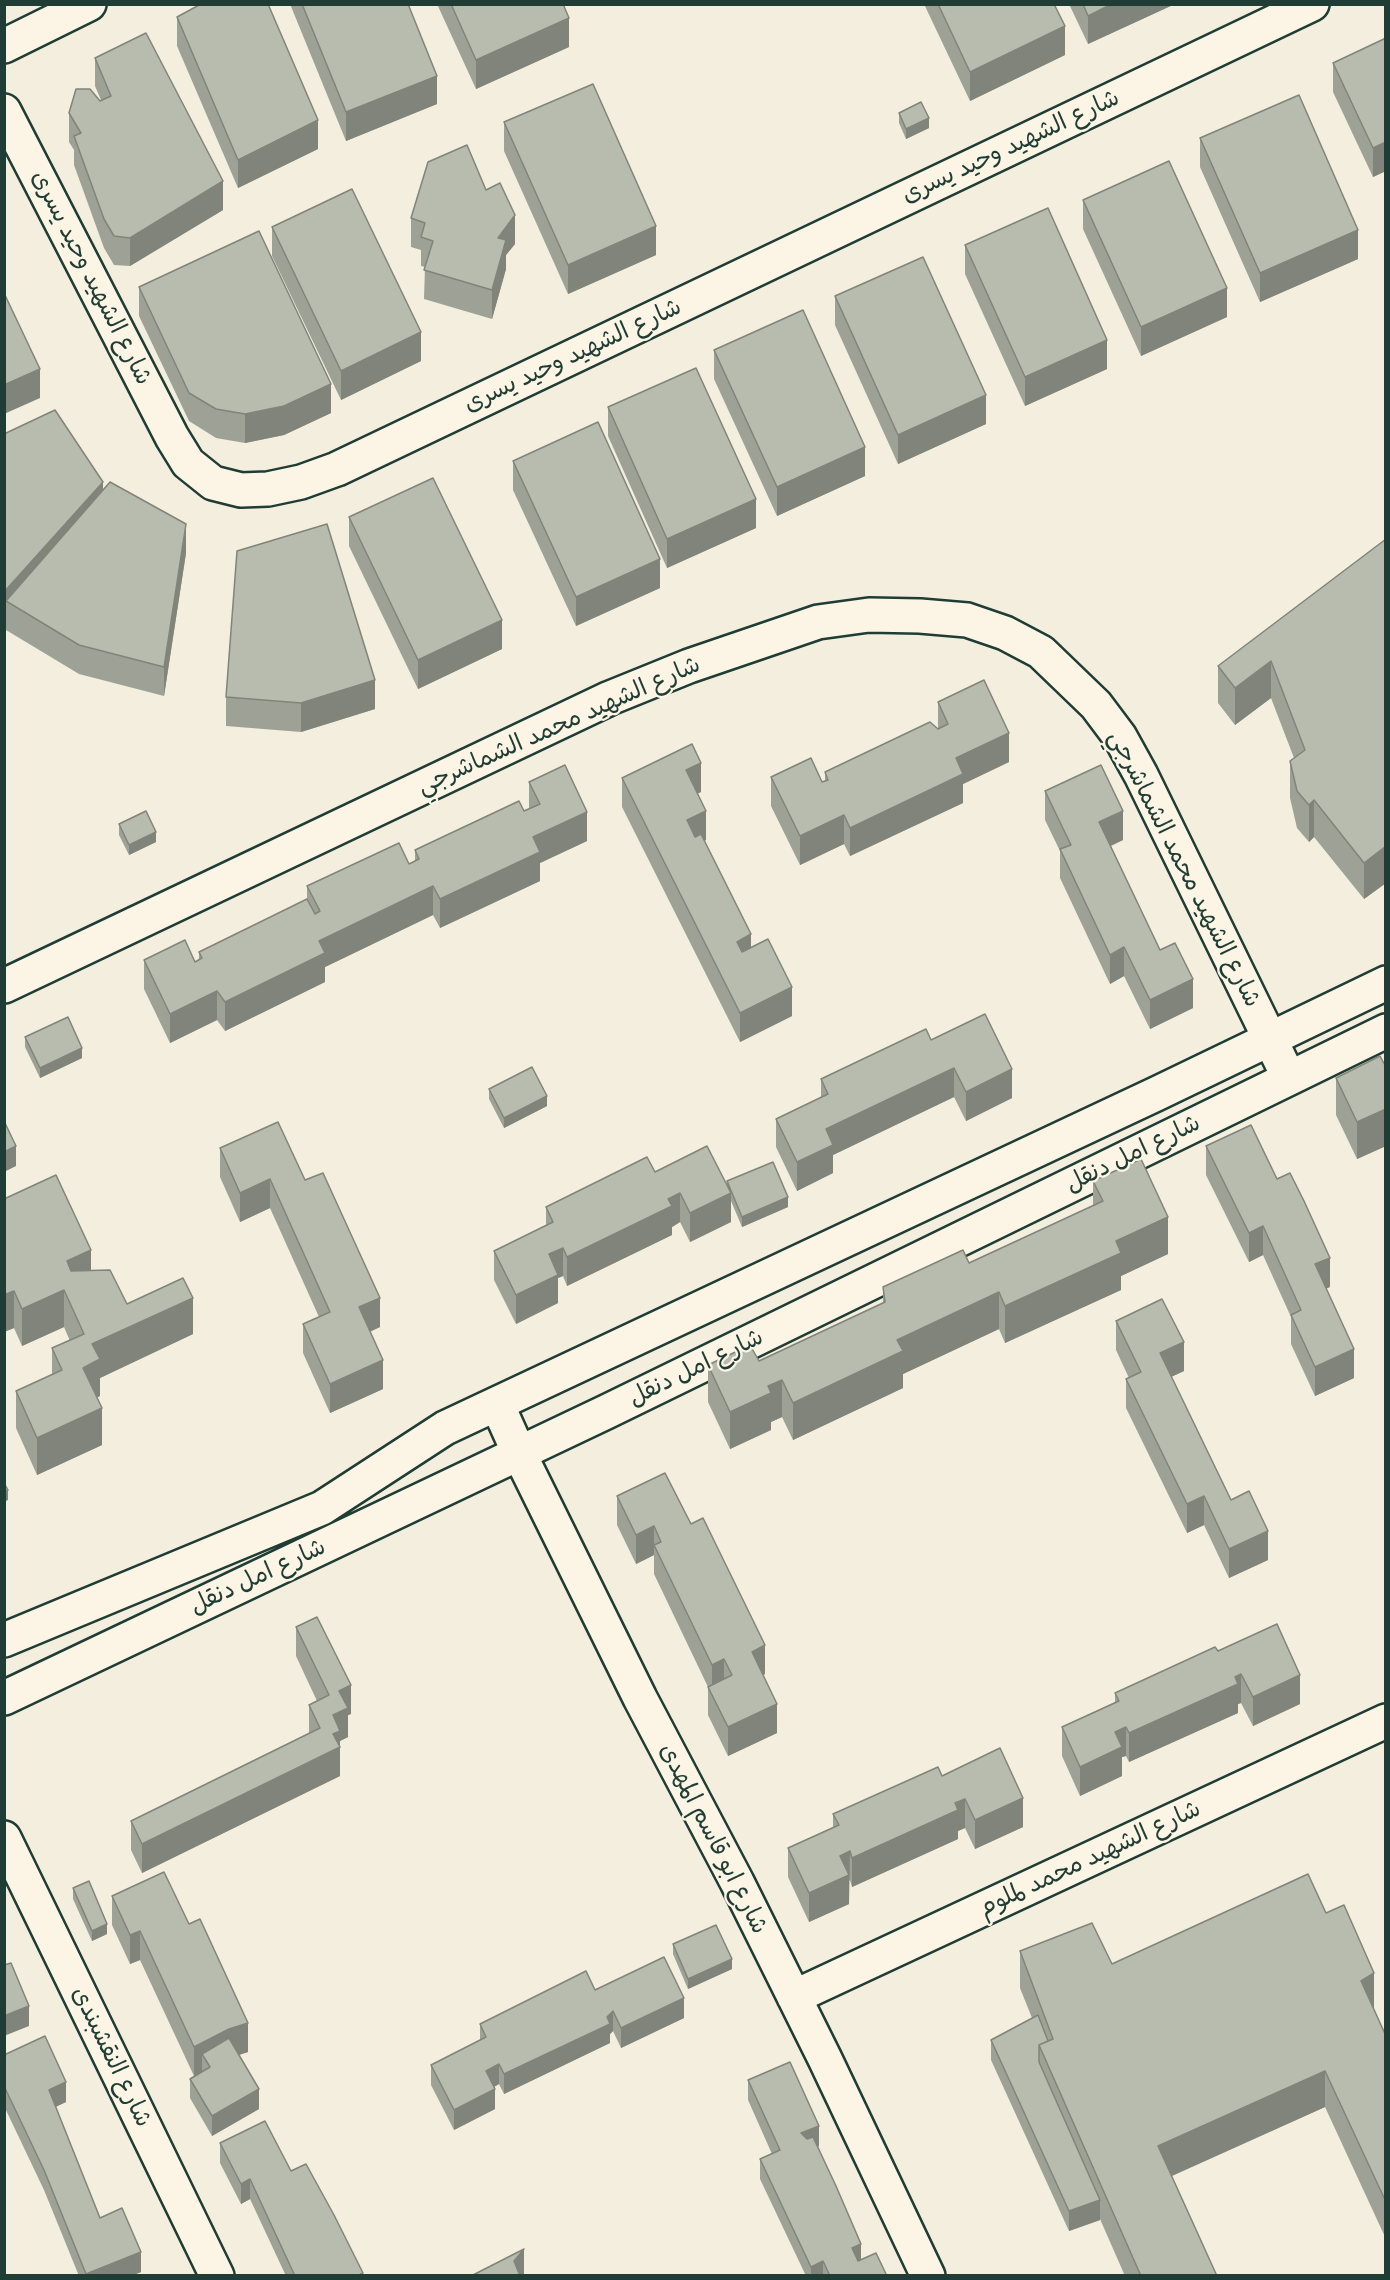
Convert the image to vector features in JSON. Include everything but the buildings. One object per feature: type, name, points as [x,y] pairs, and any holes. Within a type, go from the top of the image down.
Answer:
[{"type":"street","points":[[4,46],[89,4]]},
{"type":"street","name":"شارع الشهيد وحيد يسرى","points":[[4,111],[172,437],[189,463],[213,483],[241,490],[268,489],[301,482],[337,469],[1312,4]]},
{"type":"street","name":"شارع الشهيد محمد الشماشرجي","points":[[4,986],[610,698],[688,666],[819,622],[869,615],[920,616],[967,620],[1005,633],[1041,652],[1096,705],[1120,737],[1141,775],[1289,1078]]},
{"type":"street","name":"شارع امل دنقل","points":[[4,1640],[322,1508],[445,1428],[1386,983]]},
{"type":"street","name":"شارع امل دنقل","points":[[4,1698],[519,1453],[1386,1031]]},
{"type":"street","name":"شارع ابو قاسم المهدى","points":[[497,1404],[635,1688],[737,1882],[794,1997],[928,2276]]},
{"type":"street","name":"شارع الشهيد محمد لملوم","points":[[794,1997],[1386,1721]]},
{"type":"street","name":"شارع النقشبندى","points":[[4,1838],[216,2276]]}]
